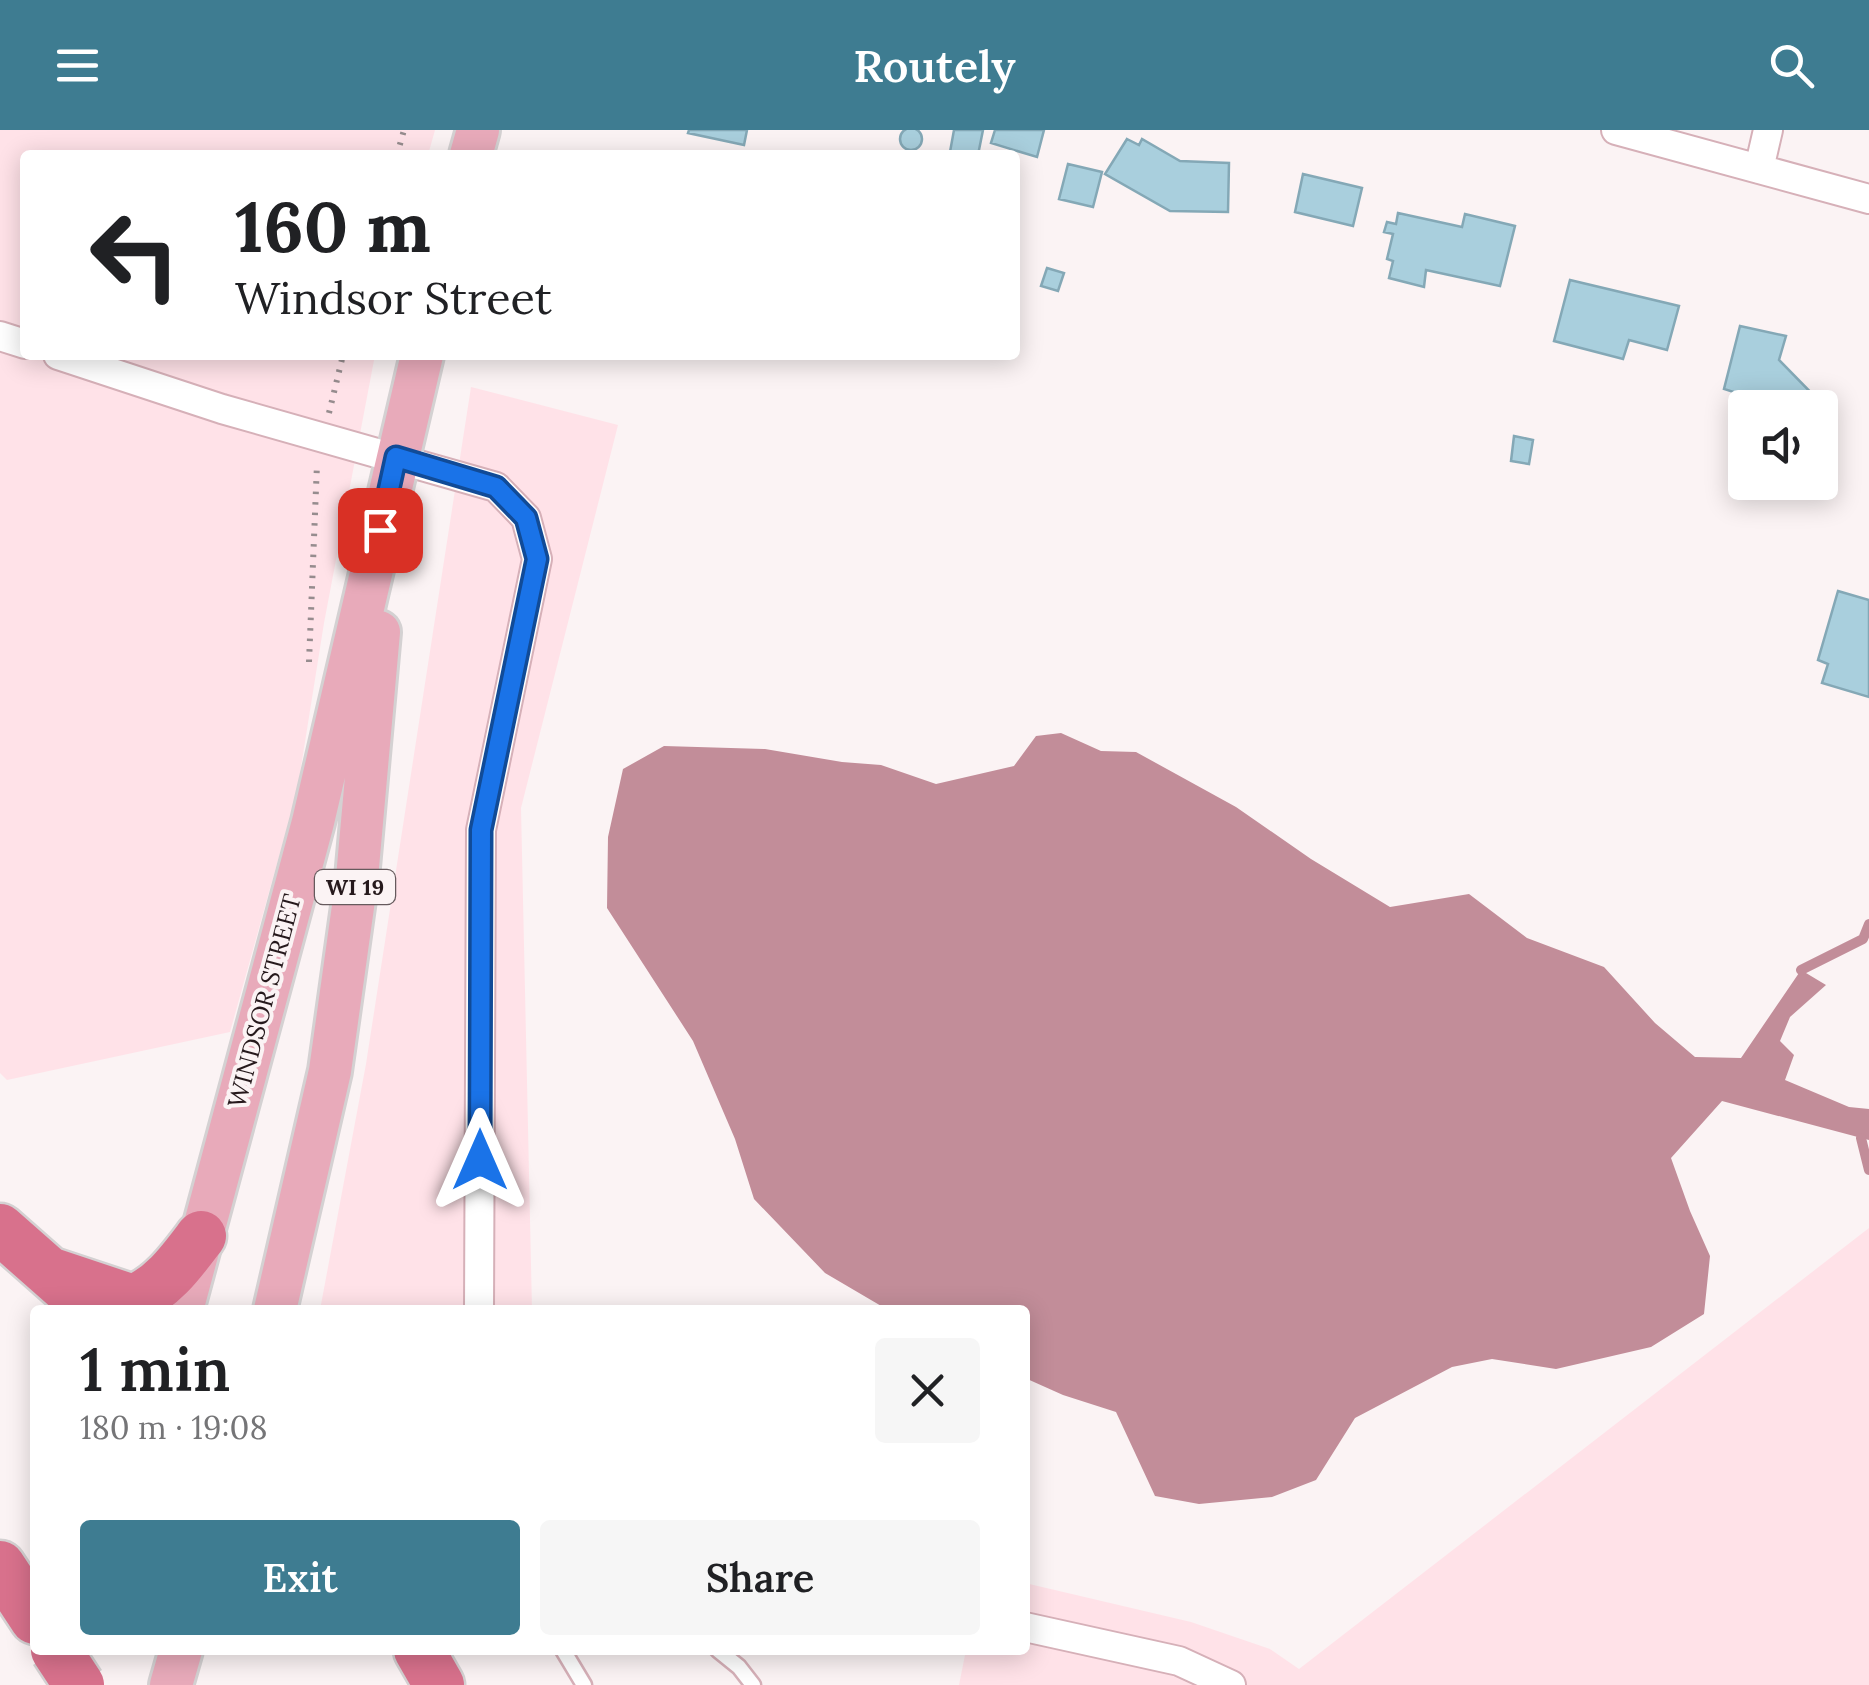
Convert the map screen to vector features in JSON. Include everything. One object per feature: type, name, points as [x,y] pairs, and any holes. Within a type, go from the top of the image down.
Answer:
[{"type":"highway","points":[[0,1229],[85,1305]]},
{"type":"highway","points":[[52,1272],[133,1300],[150,1293],[178,1267],[202,1236]]},
{"type":"highway","points":[[0,1566],[30,1612]]},
{"type":"highway","points":[[59,1655],[78,1685]]},
{"type":"highway","points":[[421,1655],[440,1685]]},
{"type":"main road","name":"WINDSOR STREET","points":[[183,1305],[313,822],[421,360]]},
{"type":"main road","name":"WINDSOR STREET","points":[[277,1305],[330,1071],[356,878],[396,457]]},
{"type":"main road","points":[[78,1685],[87,1655]]},
{"type":"main road","points":[[170,1685],[180,1655]]},
{"type":"street","points":[[1616,130],[1869,200]]},
{"type":"street","points":[[1759,169],[1768,130]]},
{"type":"street","points":[[74,360],[496,487],[526,518],[537,559],[481,830],[479,1305]]},
{"type":"street","points":[[1030,1628],[1179,1661],[1231,1685]]},
{"type":"lane","points":[[567,1655],[584,1685]]},
{"type":"lane","points":[[724,1655],[753,1685]]},
{"type":"path","points":[[306,678],[316,464],[342,360]]},
{"type":"shaded area","points":[[0,130],[435,130],[429,150],[20,150],[20,360],[374,360],[324,623],[297,792],[230,1032],[7,1080],[0,1073]]},
{"type":"shaded area","points":[[471,387],[618,425],[521,808],[532,1305],[321,1305],[366,1064]]},
{"type":"shaded area","points":[[1061,733],[1101,751],[1136,752],[1236,807],[1390,907],[1469,894],[1527,938],[1604,967],[1655,1023],[1695,1057],[1741,1058],[1801,970],[1826,985],[1790,1017],[1780,1041],[1794,1055],[1785,1080],[1849,1107],[1869,1109],[1869,1140],[1722,1101],[1671,1158],[1710,1256],[1704,1314],[1651,1347],[1556,1369],[1492,1359],[1452,1367],[1355,1418],[1316,1480],[1272,1497],[1199,1504],[1155,1496],[1116,1412],[1030,1380],[1030,1305],[879,1305],[825,1273],[754,1199],[735,1139],[693,1041],[607,908],[608,837],[623,769],[664,746],[765,749],[881,765],[936,784],[1014,766],[1036,736]]},
{"type":"shaded area","points":[[1869,1228],[1869,1685],[959,1685],[965,1655],[1030,1655],[1030,1584],[1191,1622],[1270,1649],[1299,1669]]},
{"type":"building","points":[[911,128],[919,131],[919,147],[911,150],[903,147],[900,139],[903,131]]},
{"type":"building","points":[[747,130],[744,145],[688,133]]},
{"type":"building","points":[[954,130],[983,130],[979,150],[950,150]]},
{"type":"building","points":[[995,130],[1044,130],[1037,157],[991,143]]},
{"type":"building","points":[[1127,139],[1139,145],[1142,139],[1180,161],[1229,163],[1228,212],[1170,211],[1105,174]]},
{"type":"building","points":[[1068,164],[1102,172],[1093,207],[1059,199]]},
{"type":"building","points":[[1303,174],[1362,188],[1353,226],[1295,212]]},
{"type":"building","points":[[1398,213],[1462,227],[1465,214],[1515,226],[1500,286],[1426,270],[1424,287],[1389,278],[1393,261],[1387,259],[1393,234],[1384,232],[1387,222],[1396,224]]},
{"type":"building","points":[[1047,268],[1064,273],[1058,291],[1041,286]]},
{"type":"building","points":[[1570,280],[1679,306],[1667,350],[1629,340],[1623,359],[1554,341]]},
{"type":"building","points":[[1740,326],[1786,336],[1779,360],[1808,390],[1728,390],[1724,389]]},
{"type":"building","points":[[1514,436],[1533,440],[1529,464],[1511,461]]},
{"type":"building","points":[[1838,591],[1869,600],[1869,697],[1822,683],[1828,664],[1818,660]]},
{"type":"waterway","points":[[1801,970],[1863,939],[1869,924]]},
{"type":"waterway","points":[[1861,1138],[1869,1170]]},
{"type":"route","points":[[380,530],[396,457],[496,487],[526,518],[537,559],[481,830],[480,1160]]}]
